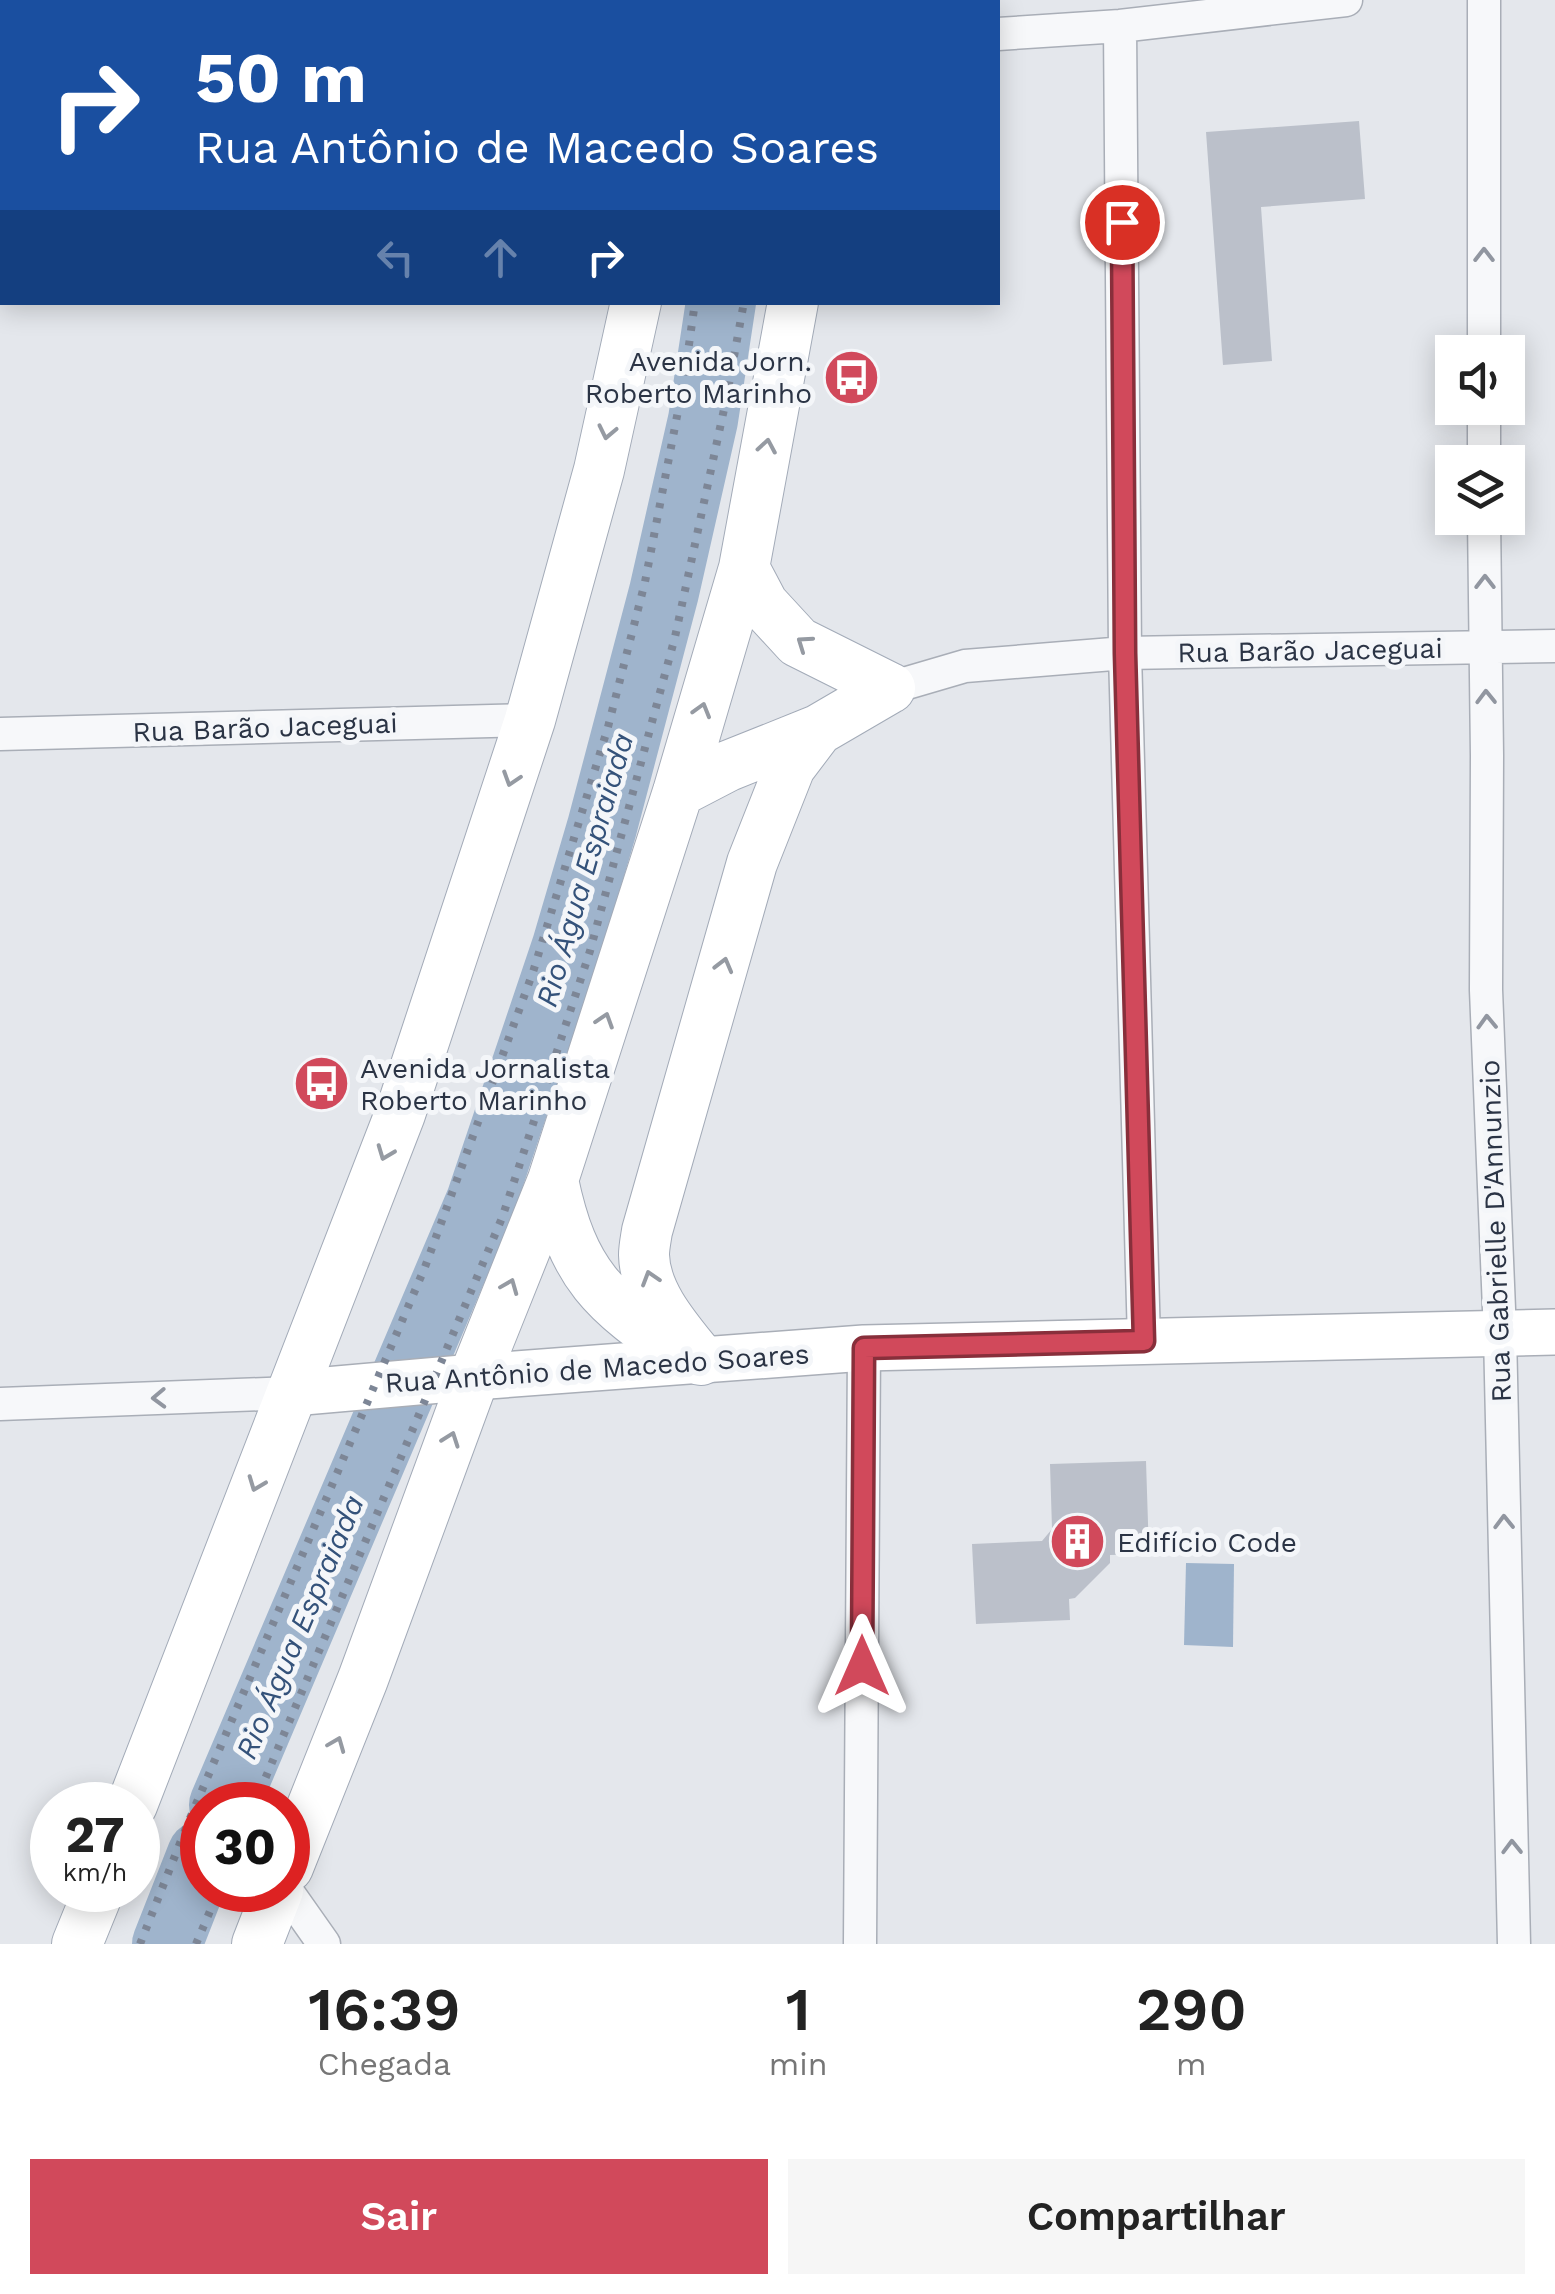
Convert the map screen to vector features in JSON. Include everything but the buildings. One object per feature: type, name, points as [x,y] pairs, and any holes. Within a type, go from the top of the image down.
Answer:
[{"type":"main road","points":[[141,1782],[400,1114],[530,720],[599,470],[635,305]]},
{"type":"main road","points":[[310,1812],[363,1679],[462,1378],[553,1180],[678,792],[744,568],[792,305]]},
{"type":"main road","points":[[744,568],[763,604],[798,642],[890,688]]},
{"type":"main road","points":[[678,792],[740,760],[818,730],[890,688]]},
{"type":"main road","points":[[695,1360],[652,1289],[644,1256],[647,1230],[752,863],[790,767],[818,730]]},
{"type":"main road","points":[[553,1180],[576,1256],[608,1300],[636,1324],[695,1360]]},
{"type":"main road","name":"Rua Antônio de Macedo Soares","points":[[292,1393],[864,1348],[1555,1332]]},
{"type":"main road","points":[[78,1944],[90,1912]]},
{"type":"main road","points":[[256,1944],[269,1912]]},
{"type":"street","points":[[1000,34],[1120,26],[1346,0]]},
{"type":"street","points":[[1484,0],[1484,335]]},
{"type":"street","points":[[1120,26],[1125,653],[1144,1341]]},
{"type":"street","name":"Rua Gabrielle D'Annunzio","points":[[1484,535],[1486,990],[1500,1334],[1514,1944]]},
{"type":"street","name":"Rua Barão Jaceguai","points":[[890,688],[965,666],[1125,653],[1555,646]]},
{"type":"street","name":"Rua Barão Jaceguai","points":[[0,734],[530,720]]},
{"type":"street","points":[[860,1944],[864,1348]]},
{"type":"street","name":"Rua Antônio de Macedo Soares","points":[[0,1404],[292,1393]]},
{"type":"street","points":[[301,1912],[324,1944]]},
{"type":"water","points":[[1186,1563],[1234,1564],[1233,1647],[1184,1645]]},
{"type":"waterway","name":"Rio Água Espraiada","points":[[234,1782],[481,1201],[567,946],[664,592],[703,420],[721,305]]},
{"type":"waterway","name":"Rio Água Espraiada","points":[[167,1944],[180,1911]]},
{"type":"railway","points":[[140,1944],[425,1267],[533,972],[608,727],[645,582],[695,305]]},
{"type":"railway","points":[[264,1782],[502,1218],[590,951],[675,637],[743,305]]},
{"type":"railway","points":[[196,1944],[210,1912]]},
{"type":"place","name":"Avenida Jorn. Roberto Marinho","points":[[851,377]]},
{"type":"place","name":"Avenida Jornalista Roberto Marinho","points":[[321,1084]]},
{"type":"place","name":"Edifício Code","points":[[1078,1542]]},
{"type":"route","points":[[862,1666],[864,1348],[1144,1341],[1125,653],[1122,222]]}]
